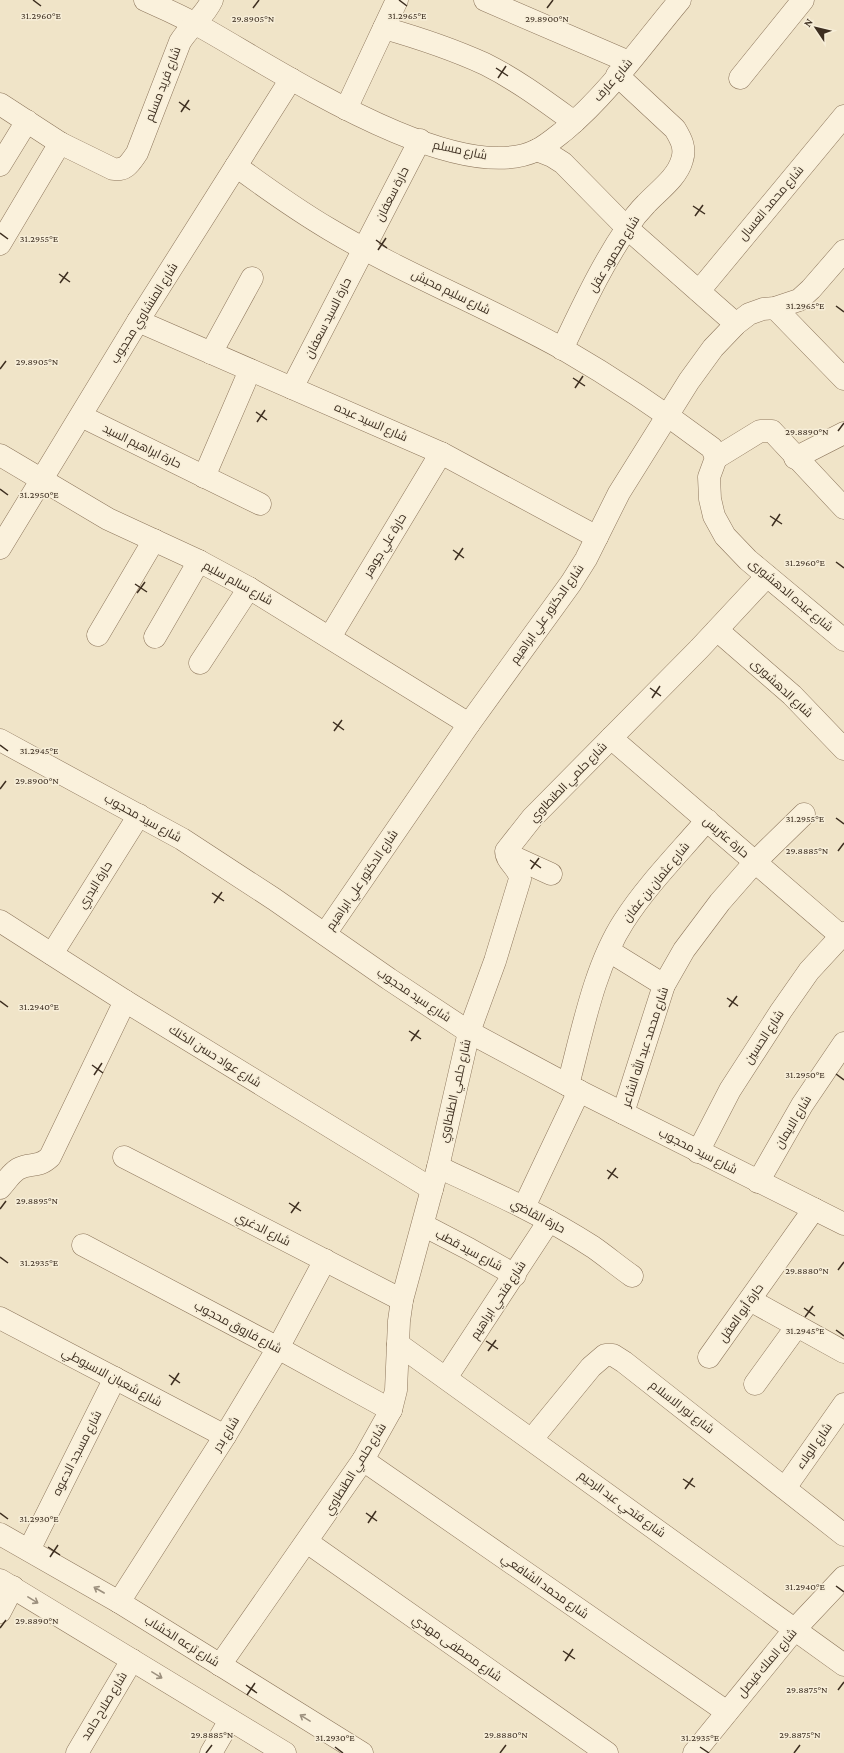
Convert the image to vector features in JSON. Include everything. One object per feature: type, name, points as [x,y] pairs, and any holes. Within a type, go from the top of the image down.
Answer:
[{"type":"street","name":"شارع مسلم","points":[[145,0],[194,23],[291,79],[346,109],[386,128],[441,148],[483,158],[517,157],[537,150]]},
{"type":"street","name":"شارع فريد مسلم","points":[[60,143],[113,169],[120,170],[126,168],[136,153],[175,52],[186,32],[205,11],[212,0]]},
{"type":"street","points":[[346,109],[397,0]]},
{"type":"street","name":"شارع محمود عقل","points":[[485,0],[623,68],[675,129],[681,138],[684,149],[678,170],[644,205],[627,228],[602,270],[562,349]]},
{"type":"street","name":"شارع عارف","points":[[537,150],[574,122],[602,94],[680,0]]},
{"type":"street","points":[[740,78],[803,0]]},
{"type":"street","points":[[384,28],[436,43],[485,64],[532,91],[574,122]]},
{"type":"street","name":"شارع المنشاوي محجوب","points":[[0,548],[138,322],[291,79]]},
{"type":"street","points":[[0,104],[60,143],[0,244]]},
{"type":"street","name":"شارع محمد العسال","points":[[699,291],[844,116]]},
{"type":"street","points":[[0,164],[27,122]]},
{"type":"street","name":"حارة سعفان","points":[[364,248],[420,140]]},
{"type":"street","points":[[537,150],[552,156],[563,163],[627,228],[736,324]]},
{"type":"street","name":"شارع سليم محبش","points":[[236,166],[280,198],[329,229],[562,349],[610,377],[667,416]]},
{"type":"street","name":"حارة السيد سعفان","points":[[292,388],[364,248]]},
{"type":"street","name":"شارع الدكتور علي ابراهيم","points":[[325,934],[469,724],[571,583],[597,537],[619,493],[689,381],[713,348],[736,324],[749,314],[799,300],[811,289],[844,252]]},
{"type":"street","points":[[211,353],[252,278]]},
{"type":"street","points":[[774,308],[844,379]]},
{"type":"street","name":"شارع السيد عبده","points":[[138,322],[441,453],[597,537]]},
{"type":"street","points":[[204,477],[250,370]]},
{"type":"street","name":"حارة ابراهيم السيد","points":[[80,416],[260,504]]},
{"type":"street","points":[[667,416],[712,448],[716,458],[760,431],[772,431],[795,458],[844,508]]},
{"type":"street","points":[[795,458],[844,433]]},
{"type":"street","name":"حارة علي جوهر","points":[[330,637],[441,453]]},
{"type":"street","name":"شارع سالم سليم","points":[[0,455],[108,519],[199,561],[249,588],[469,724]]},
{"type":"street","name":"شارع عبده الدهشورى","points":[[716,458],[709,477],[708,485],[714,516],[725,536],[767,576],[844,640]]},
{"type":"street","points":[[98,635],[154,540]]},
{"type":"street","points":[[155,637],[199,561]]},
{"type":"street","name":"شارع حلمي الطنطاوي","points":[[220,1665],[363,1460],[391,1410],[396,1390],[399,1321],[402,1300],[438,1167],[469,1032],[495,961],[520,879],[520,873],[506,854],[509,847],[532,818],[717,630],[767,576]]},
{"type":"street","points":[[200,663],[249,588]]},
{"type":"street","name":"شارع الدهشورى","points":[[717,630],[792,696],[844,749]]},
{"type":"street","name":"حارة عتريس","points":[[611,738],[755,862],[842,934]]},
{"type":"street","name":"شارع سيد محجوب","points":[[0,740],[182,839],[274,898],[389,979],[469,1032],[698,1152],[844,1224]]},
{"type":"street","name":"شارع محمد عبد الله الشاعر","points":[[623,1113],[664,986],[684,950],[720,902],[755,862],[804,814]]},
{"type":"street","name":"حارة البدري","points":[[52,954],[139,815]]},
{"type":"street","name":"شارع عثمان بن عفان","points":[[524,1207],[574,1088],[594,987],[609,951],[623,922],[707,820]]},
{"type":"street","points":[[506,854],[551,874]]},
{"type":"street","name":"شارع عواد حسن الكنك","points":[[0,921],[125,1001],[432,1189]]},
{"type":"street","name":"شارع الحسين","points":[[698,1152],[730,1090],[786,1004],[809,971],[842,934]]},
{"type":"street","points":[[609,951],[664,986]]},
{"type":"street","points":[[0,1188],[12,1173],[19,1169],[43,1163],[50,1157],[125,1001]]},
{"type":"street","name":"شارع الايمان","points":[[758,1182],[802,1105],[844,1043]]},
{"type":"street","name":"شارع الدغري","points":[[124,1157],[402,1300]]},
{"type":"street","name":"حارة القاضي","points":[[438,1167],[524,1207],[549,1221],[593,1247],[632,1276]]},
{"type":"street","name":"حارة أبو العقل","points":[[709,1357],[814,1209]]},
{"type":"street","name":"شارع فتحي ابراهيم","points":[[446,1378],[549,1221]]},
{"type":"street","name":"شارع سيد قطب","points":[[423,1225],[515,1275]]},
{"type":"street","name":"شارع فاروق محجوب","points":[[83,1245],[278,1348],[391,1410]]},
{"type":"street","name":"شارع بدر","points":[[119,1602],[225,1436],[278,1348],[325,1260]]},
{"type":"street","points":[[750,1300],[844,1352]]},
{"type":"street","name":"شارع شعبان الاسيوطي","points":[[2,1324],[115,1378],[225,1436]]},
{"type":"street","points":[[755,1384],[797,1326]]},
{"type":"street","name":"شارع فتحي عبد الرحيم","points":[[398,1344],[844,1665]]},
{"type":"street","name":"شارع نور الاسلام","points":[[532,1439],[591,1367],[605,1355],[613,1355],[631,1367],[844,1535]]},
{"type":"street","name":"شارع مسجد الدعوه","points":[[29,1550],[115,1378]]},
{"type":"street","name":"شارع الولاء","points":[[785,1488],[844,1404]]},
{"type":"street","name":"شارع محمد الشافعي","points":[[363,1460],[727,1712]]},
{"type":"street","name":"شارع ترعه الخشاب","points":[[0,1534],[119,1602],[362,1753]]},
{"type":"street","name":"شارع مصطفى مهدي","points":[[307,1542],[607,1753]]},
{"type":"street","name":"شارع الملك فيصل","points":[[694,1753],[795,1629],[844,1577]]},
{"type":"street","points":[[0,1612],[6,1584],[285,1753]]},
{"type":"street","name":"شارع صلاح حامد","points":[[77,1753],[132,1660]]},
{"type":"street","points":[[211,1753],[230,1720]]}]
